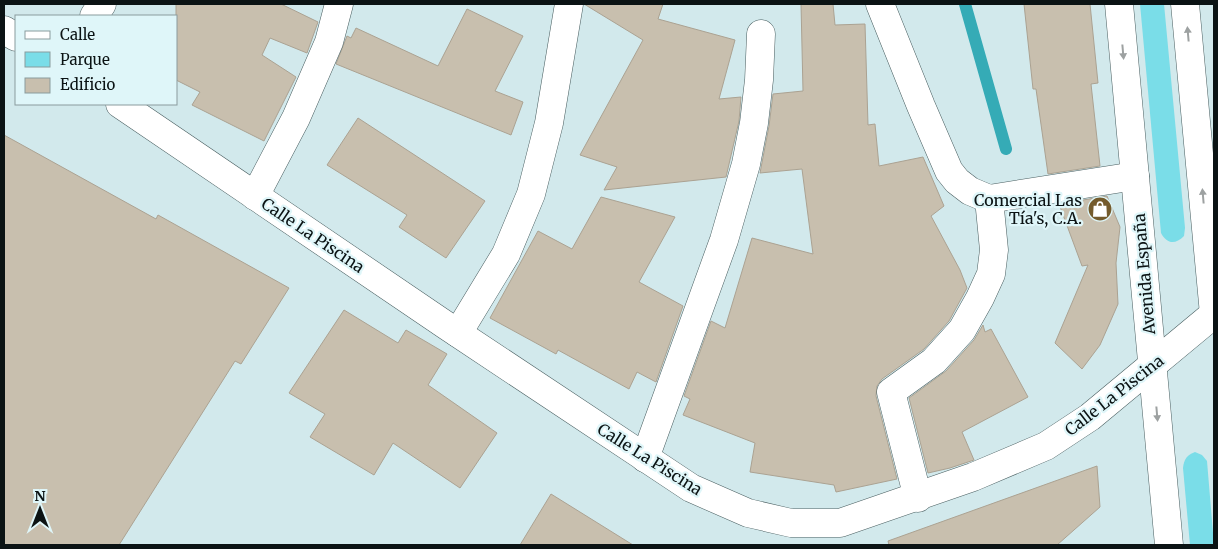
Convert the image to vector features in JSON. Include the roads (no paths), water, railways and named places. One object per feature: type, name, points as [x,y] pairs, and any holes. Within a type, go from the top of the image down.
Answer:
[{"type":"street","points":[[95,15],[102,4]]},
{"type":"street","points":[[255,196],[296,118],[329,42],[339,4]]},
{"type":"street","points":[[458,333],[506,254],[531,194],[549,122],[570,4]]},
{"type":"street","points":[[880,4],[949,171],[957,181],[970,191],[989,199],[1135,176]]},
{"type":"street","name":"Avenida España","points":[[1119,4],[1169,545]]},
{"type":"street","points":[[1185,4],[1214,314]]},
{"type":"street","points":[[4,30],[15,36]]},
{"type":"street","points":[[645,458],[724,240],[746,164],[759,80],[761,34]]},
{"type":"street","name":"Calle La Piscina","points":[[121,105],[691,488],[748,513],[791,523],[840,523],[973,478],[1046,446],[1090,417],[1214,314]]},
{"type":"street","points":[[918,498],[891,392],[934,360],[962,330],[980,298],[991,274],[994,250],[989,199]]},
{"type":"waterway","points":[[965,4],[1006,149]]},
{"type":"place","name":"Comercial Las Tía's, C.A.","points":[[1100,209]]}]
